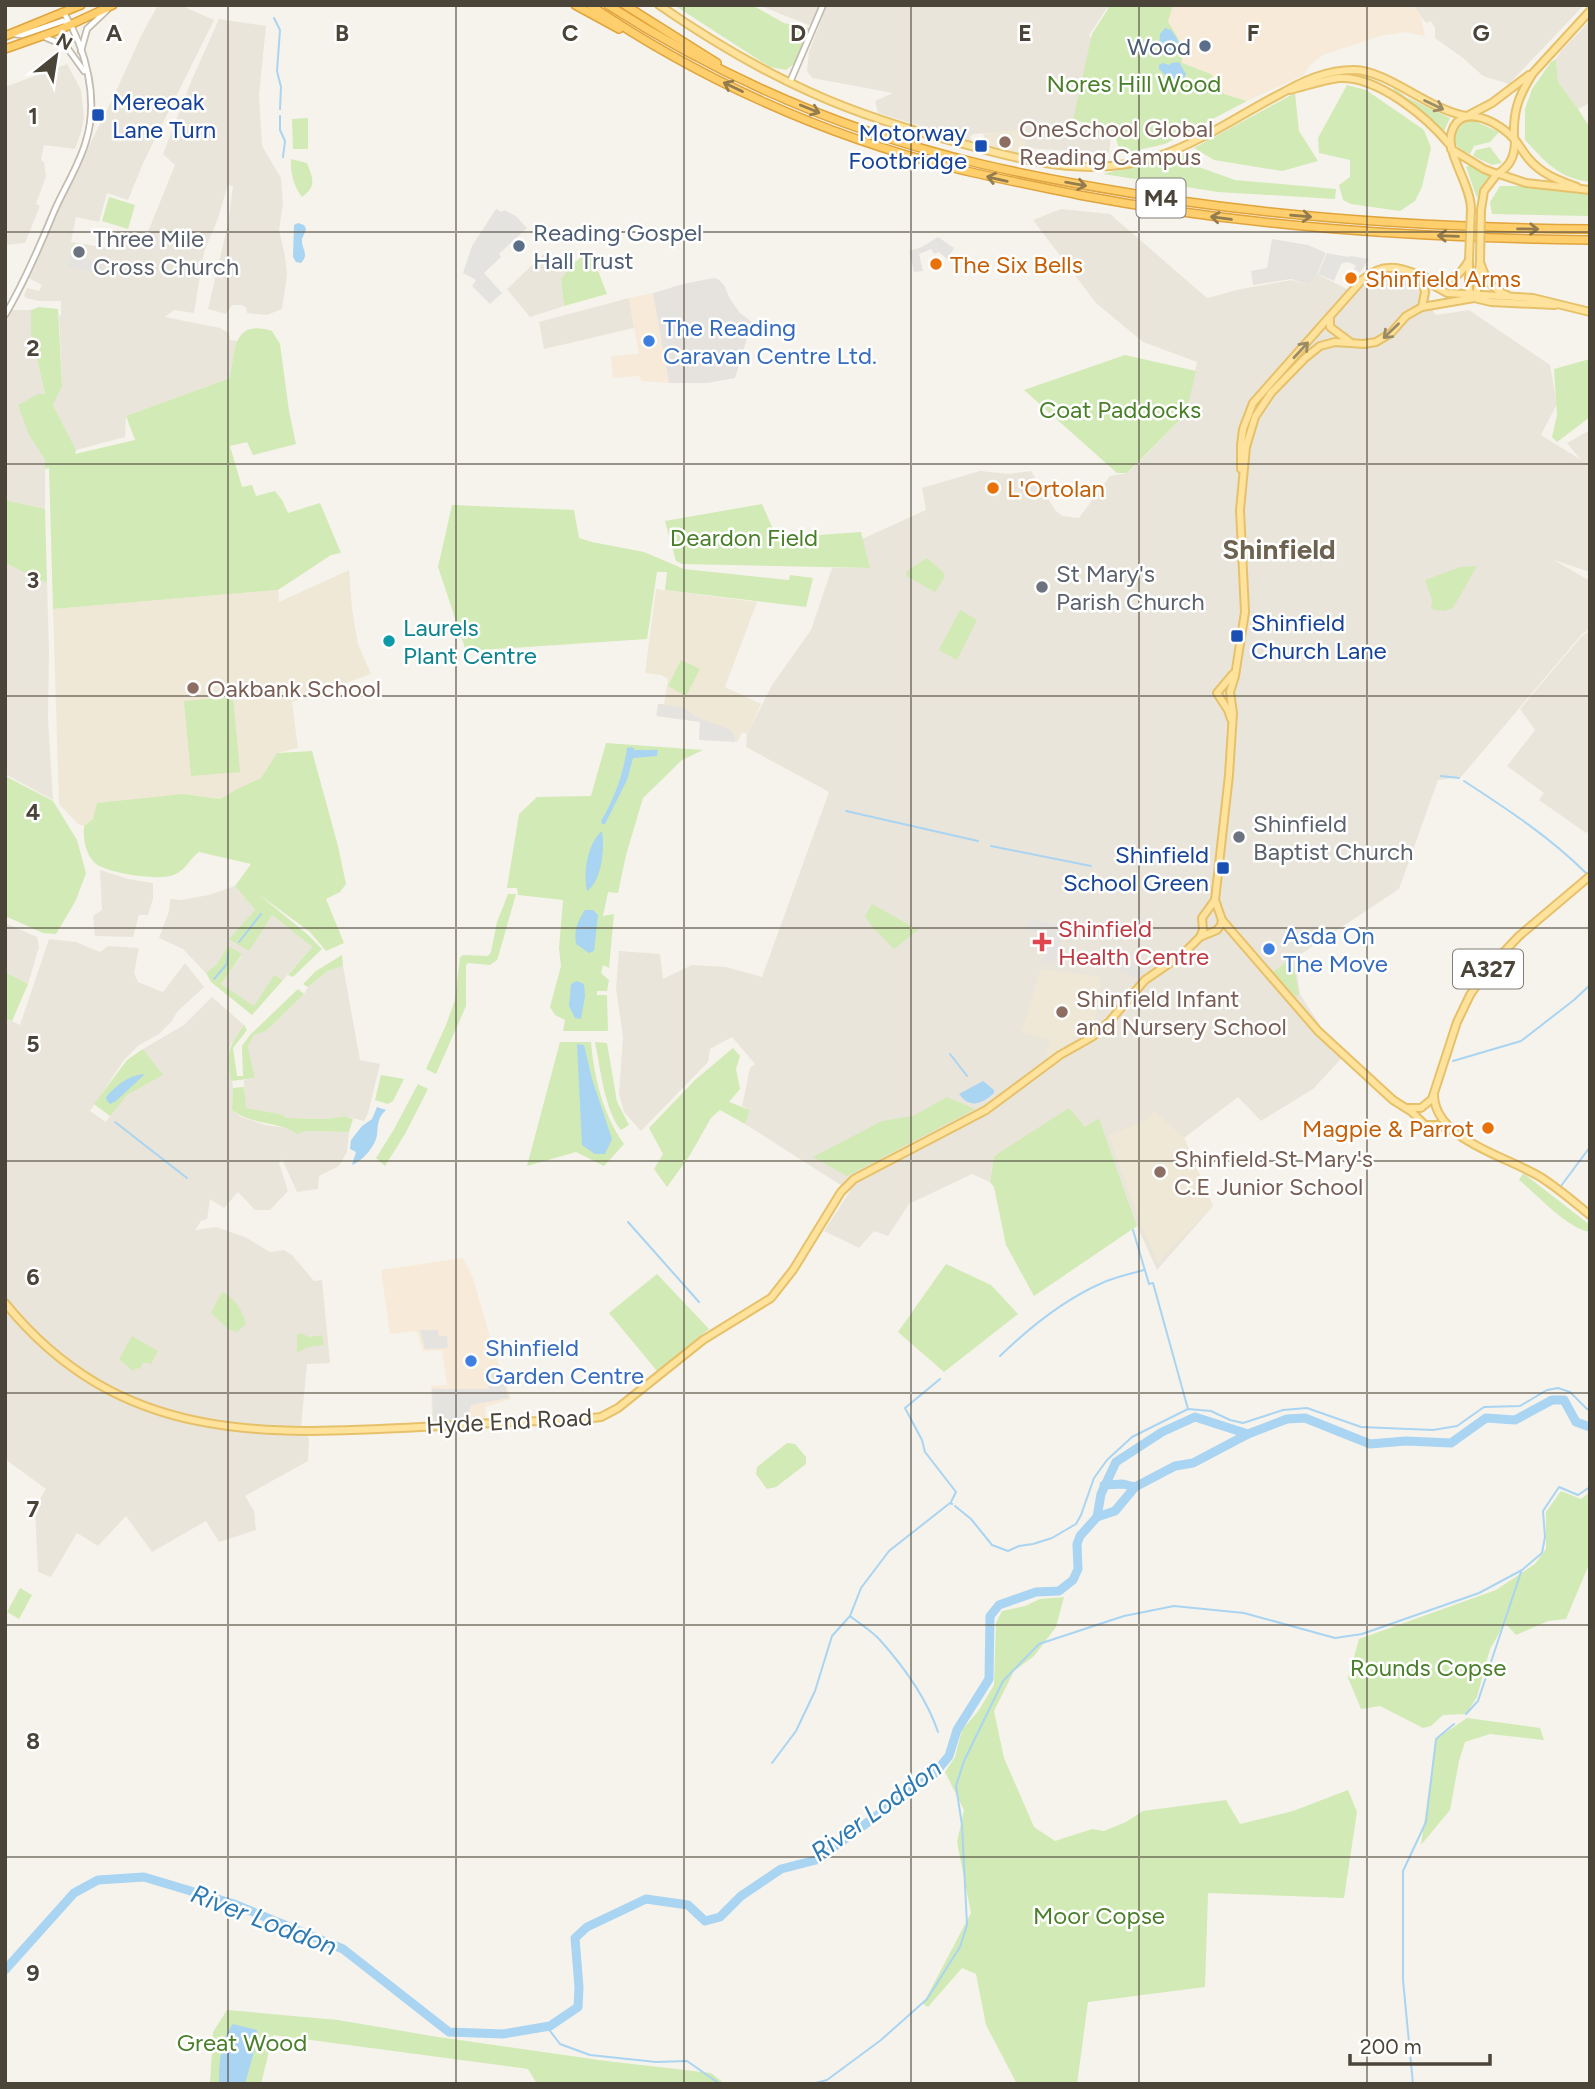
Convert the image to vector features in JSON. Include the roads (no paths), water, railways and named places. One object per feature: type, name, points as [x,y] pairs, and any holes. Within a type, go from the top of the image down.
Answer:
[{"type":"highway","points":[[8,35],[81,5]]},
{"type":"highway","points":[[5,49],[42,37],[113,5]]},
{"type":"highway","name":"M4","points":[[575,5],[748,94],[830,129],[894,151],[1003,180],[1140,206],[1303,227],[1405,235],[1590,240]]},
{"type":"highway","name":"M4","points":[[590,5],[648,43]]},
{"type":"highway","name":"M4","points":[[608,5],[681,49],[747,82],[825,115],[902,142],[979,164],[1071,183],[1299,216],[1410,225],[1590,229]]},
{"type":"highway","name":"M4","points":[[625,5],[747,82]]},
{"type":"main road","points":[[659,5],[721,45],[790,82],[851,109],[950,141],[1020,159],[1088,168],[1128,164],[1172,151],[1202,137],[1309,78],[1359,71],[1382,77],[1448,112],[1486,121],[1514,139],[1526,156],[1541,170],[1555,179],[1586,189]]},
{"type":"main road","points":[[1451,147],[1453,128],[1466,116],[1492,103],[1533,73],[1590,11]]},
{"type":"main road","points":[[1473,296],[1480,260],[1484,191],[1512,160],[1515,108],[1533,73]]},
{"type":"main road","points":[[1283,92],[1339,79],[1354,79],[1387,92],[1441,134],[1451,147],[1470,195],[1469,260],[1473,296]]},
{"type":"main road","points":[[1451,147],[1484,169],[1526,183],[1586,189]]},
{"type":"main road","points":[[1221,700],[1227,700],[1230,694],[1245,612],[1240,521],[1242,437],[1245,421],[1257,399],[1359,284],[1373,272],[1395,267],[1445,281],[1460,274],[1469,260]]},
{"type":"main road","points":[[1480,260],[1490,284],[1511,296]]},
{"type":"main road","points":[[1414,272],[1447,293],[1533,298],[1590,312]]},
{"type":"main road","points":[[1422,279],[1425,292],[1422,307]]},
{"type":"main road","points":[[1242,485],[1257,399],[1317,348],[1335,342],[1364,344],[1382,340],[1406,316],[1422,307],[1462,302],[1473,296],[1491,302],[1564,305]]},
{"type":"main road","points":[[1330,319],[1330,327],[1351,343]]},
{"type":"main road","points":[[1232,720],[1217,693],[1236,670]]},
{"type":"main road","points":[[1200,937],[1202,918],[1215,900],[1228,792],[1232,720],[1230,694],[1228,688],[1223,687]]},
{"type":"main road","name":"A327","points":[[1418,1119],[1418,1112],[1434,1094],[1451,1035],[1480,980],[1519,936],[1590,876]]},
{"type":"main road","points":[[1214,930],[1221,917],[1215,900]]},
{"type":"main road","points":[[1208,912],[1212,911],[1221,917],[1318,1031],[1387,1095],[1425,1125],[1442,1126],[1452,1130]]},
{"type":"main road","points":[[1203,926],[1237,936]]},
{"type":"main road","name":"Hyde End Road","points":[[5,1303],[43,1344],[94,1382],[152,1409],[205,1424],[241,1429],[319,1432],[601,1418],[618,1408],[703,1340],[772,1298],[793,1270],[841,1192],[854,1179],[986,1110],[1045,1065],[1092,1037],[1144,980],[1183,954],[1200,937],[1214,930]]},
{"type":"main road","name":"A327","points":[[1434,1094],[1437,1111]]},
{"type":"main road","points":[[1406,1108],[1424,1107],[1437,1111],[1446,1126],[1478,1146],[1523,1166],[1590,1215]]},
{"type":"main road","points":[[1433,1125],[1437,1121],[1437,1111]]},
{"type":"street","points":[[81,51],[90,25],[113,5]]},
{"type":"street","points":[[790,82],[823,5]]},
{"type":"street","points":[[5,315],[39,248],[87,139],[91,102],[87,75],[81,51],[64,13]]},
{"type":"street","points":[[8,35],[22,35],[63,21],[71,25]]},
{"type":"street","points":[[42,37],[66,46],[87,75]]},
{"type":"water","points":[[1165,28],[1171,30],[1176,38],[1180,53],[1159,52],[1160,34]]},
{"type":"water","points":[[1179,62],[1186,74],[1184,79],[1170,78],[1159,69],[1159,65],[1163,63],[1169,65]]},
{"type":"water","points":[[298,223],[306,229],[302,239],[305,257],[301,263],[296,262],[293,257],[294,225]]},
{"type":"water","points":[[632,747],[635,750],[658,750],[657,756],[633,758],[627,780],[605,824],[602,824],[618,786],[627,748]]},
{"type":"water","points":[[602,831],[603,854],[599,872],[587,891],[587,859],[593,843]]},
{"type":"water","points":[[585,910],[593,910],[598,915],[594,951],[589,953],[576,944],[575,939],[577,926]]},
{"type":"water","points":[[577,981],[584,984],[581,1019],[575,1018],[569,1006],[571,984]]},
{"type":"water","points":[[577,1044],[584,1045],[612,1139],[605,1154],[595,1154],[582,1145]]},
{"type":"water","points":[[145,1074],[116,1101],[110,1104],[107,1101],[106,1097],[123,1081]]},
{"type":"water","points":[[983,1081],[994,1090],[985,1100],[967,1102],[959,1094]]},
{"type":"water","points":[[377,1107],[386,1110],[379,1119],[376,1140],[368,1153],[352,1165],[356,1152],[350,1149],[351,1140],[362,1126],[372,1119]]},
{"type":"water","points":[[233,2024],[257,2030],[258,2037],[245,2084],[219,2084],[223,2045]]},
{"type":"waterway","points":[[274,18],[280,30],[277,71],[281,87],[280,109]]},
{"type":"waterway","points":[[280,116],[280,130],[285,141],[283,157]]},
{"type":"waterway","points":[[1441,776],[1459,778]]},
{"type":"waterway","points":[[1464,781],[1543,836],[1587,874]]},
{"type":"waterway","points":[[846,811],[978,841]]},
{"type":"waterway","points":[[991,846],[1091,866]]},
{"type":"waterway","points":[[239,942],[261,914]]},
{"type":"waterway","points":[[214,979],[227,964],[228,953]]},
{"type":"waterway","points":[[1453,1061],[1521,1041],[1590,985]]},
{"type":"waterway","points":[[950,1054],[967,1076]]},
{"type":"waterway","points":[[115,1122],[187,1178]]},
{"type":"waterway","points":[[1561,1186],[1590,1147]]},
{"type":"waterway","points":[[628,1222],[699,1302]]},
{"type":"waterway","points":[[1133,1230],[1149,1284],[1153,1283],[1188,1409]]},
{"type":"waterway","points":[[1000,1356],[1060,1306],[1107,1281],[1144,1270]]},
{"type":"waterway","points":[[940,1379],[905,1408],[922,1440],[925,1452],[956,1492],[951,1502]]},
{"type":"waterway","points":[[955,1506],[971,1519],[992,1545],[1008,1551],[1052,1538],[1076,1524],[1094,1478],[1107,1460],[1132,1437],[1188,1409],[1211,1411],[1243,1423],[1283,1410],[1307,1408],[1361,1427],[1433,1430],[1457,1426],[1484,1407],[1520,1406],[1547,1390],[1558,1388],[1570,1392],[1590,1410]]},
{"type":"waterway","name":"River Loddon","points":[[1097,1517],[1115,1511],[1135,1487],[1175,1466],[1193,1463],[1248,1434],[1287,1419],[1305,1418],[1370,1444],[1406,1441],[1451,1443],[1486,1418],[1515,1420],[1552,1400],[1564,1400],[1576,1422],[1590,1427]]},
{"type":"waterway","name":"River Loddon","points":[[5,1970],[74,1893],[98,1880],[144,1877],[234,1904],[343,1949],[449,2032],[503,2034],[550,2026],[578,2007],[575,1938],[587,1927],[646,1899],[688,1905],[705,1921],[720,1917],[741,1896],[781,1869],[816,1860],[934,1774],[949,1756],[957,1730],[989,1679],[990,1616],[999,1605],[1036,1592],[1059,1591],[1073,1580],[1078,1569],[1077,1544],[1080,1536],[1097,1517],[1101,1494],[1116,1462],[1162,1432],[1195,1417],[1248,1434]]},
{"type":"waterway","name":"River Loddon","points":[[1104,1485],[1123,1484],[1135,1487]]},
{"type":"waterway","points":[[812,2084],[827,2080],[881,2040],[927,1999],[960,1947],[967,1925],[962,1825],[956,1786],[964,1761],[1003,1681],[1039,1644],[1124,1616],[1174,1606],[1244,1613],[1335,1638],[1362,1634],[1479,1593],[1522,1570],[1542,1553],[1545,1537],[1543,1511],[1559,1487],[1578,1495],[1590,1487]]},
{"type":"waterway","points":[[772,1763],[796,1731],[815,1691],[832,1636],[850,1616],[861,1588],[889,1551],[952,1504]]},
{"type":"waterway","points":[[1466,1714],[1478,1701],[1521,1572]]},
{"type":"waterway","points":[[850,1616],[877,1637],[898,1661],[921,1696],[938,1732]]},
{"type":"waterway","points":[[1413,2084],[1403,1980],[1403,1871],[1426,1822],[1436,1739],[1454,1724]]},
{"type":"waterway","points":[[547,2027],[560,2044],[590,2055],[656,2062],[687,2061],[720,2084]]},
{"type":"place","name":"Wood","points":[[1205,46]]},
{"type":"place","name":"Mereoak Lane Turn","points":[[98,115]]},
{"type":"place","name":"OneSchool Global Reading Campus","points":[[1005,142]]},
{"type":"place","name":"Motorway Footbridge","points":[[981,146]]},
{"type":"place","name":"Reading Gospel Hall Trust","points":[[519,246]]},
{"type":"place","name":"Three Mile Cross Church","points":[[79,252]]},
{"type":"place","name":"The Six Bells","points":[[936,264]]},
{"type":"place","name":"Shinfield Arms","points":[[1351,278]]},
{"type":"place","name":"The Reading Caravan Centre Ltd.","points":[[649,341]]},
{"type":"place","name":"L'Ortolan","points":[[993,488]]},
{"type":"place","name":"St Mary's Parish Church","points":[[1042,587]]},
{"type":"place","name":"Shinfield Church Lane","points":[[1237,636]]},
{"type":"place","name":"Laurels Plant Centre","points":[[389,641]]},
{"type":"place","name":"Oakbank School","points":[[193,688]]},
{"type":"place","name":"Shinfield Baptist Church","points":[[1239,837]]},
{"type":"place","name":"Shinfield School Green","points":[[1223,868]]},
{"type":"place","name":"Shinfield Health Centre","points":[[1042,942]]},
{"type":"place","name":"Asda On The Move","points":[[1269,949]]},
{"type":"place","name":"Shinfield Infant and Nursery School","points":[[1062,1012]]},
{"type":"place","name":"Magpie & Parrot","points":[[1488,1128]]},
{"type":"place","name":"Shinfield St Mary's C.E Junior School","points":[[1160,1172]]},
{"type":"place","name":"Shinfield Garden Centre","points":[[471,1361]]},
{"type":"district","name":"Shinfield","points":[[1279,549]]},
{"type":"park label","name":"Nores Hill Wood","points":[[1134,83]]},
{"type":"park label","name":"Coat Paddocks","points":[[1120,409]]},
{"type":"park label","name":"Deardon Field","points":[[744,537]]},
{"type":"park label","name":"Rounds Copse","points":[[1428,1667]]},
{"type":"park label","name":"Moor Copse","points":[[1099,1915]]},
{"type":"park label","name":"Great Wood","points":[[242,2042]]}]
